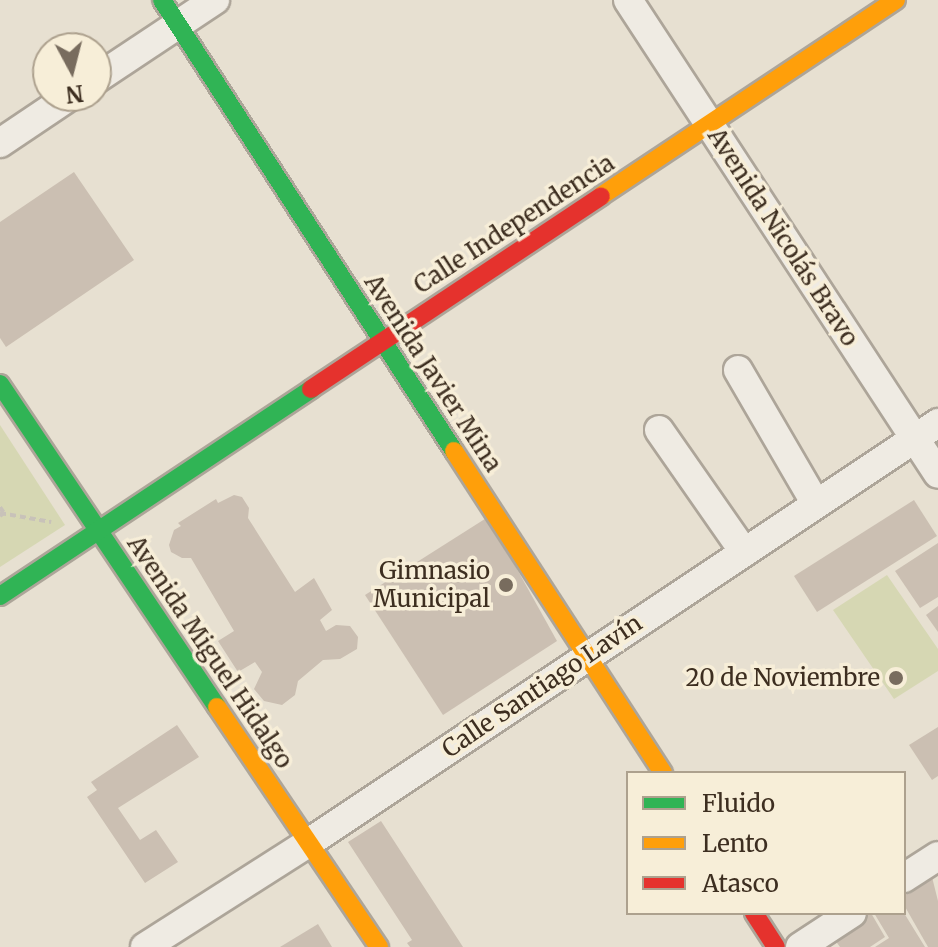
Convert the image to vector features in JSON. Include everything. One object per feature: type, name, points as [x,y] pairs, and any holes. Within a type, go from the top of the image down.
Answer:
[{"type":"main road","name":"Avenida Javier Mina","points":[[162,0],[662,771]]},
{"type":"main road","name":"Calle Independencia","points":[[0,596],[896,0]]},
{"type":"main road","name":"Avenida Miguel Hidalgo","points":[[0,384],[379,947]]},
{"type":"main road","points":[[755,915],[776,947]]},
{"type":"street","points":[[112,68],[215,0]]},
{"type":"street","name":"Avenida Nicolás Bravo","points":[[628,0],[710,124],[926,431],[938,474]]},
{"type":"street","points":[[0,143],[46,112]]},
{"type":"street","points":[[738,370],[816,504]]},
{"type":"street","points":[[659,430],[744,552]]},
{"type":"street","name":"Calle Santiago Lavín","points":[[145,947],[310,842],[926,431]]},
{"type":"street","points":[[906,877],[938,856]]},
{"type":"street","points":[[800,947],[849,915]]},
{"type":"path","points":[[0,507],[4,513],[0,516]]},
{"type":"green space","points":[[0,425],[65,525],[0,567]]},
{"type":"green space","points":[[887,575],[938,649],[938,671],[894,699],[833,610]]},
{"type":"building","points":[[74,172],[134,260],[6,347],[0,338],[0,222]]},
{"type":"building","points":[[234,495],[242,497],[249,508],[248,518],[295,592],[314,578],[332,610],[320,620],[326,631],[336,625],[350,626],[358,637],[357,649],[340,659],[323,660],[298,681],[295,695],[282,705],[264,701],[254,689],[262,672],[255,662],[238,672],[218,641],[234,631],[191,558],[182,558],[171,552],[169,545],[174,530],[181,526],[178,523],[216,499],[218,503]]},
{"type":"building","points":[[914,500],[937,536],[817,612],[794,576]]},
{"type":"building","points":[[488,517],[557,641],[443,715],[365,595]]},
{"type":"building","points":[[938,543],[938,597],[920,608],[895,571]]},
{"type":"building","points":[[938,606],[938,632],[926,615]]},
{"type":"building","points":[[177,725],[199,757],[118,808],[140,840],[156,830],[178,862],[145,883],[87,797],[97,790],[91,782]]},
{"type":"building","points":[[938,727],[938,776],[932,780],[909,745]]},
{"type":"building","points":[[381,821],[463,947],[410,947],[407,943],[412,940],[348,842]]},
{"type":"building","points":[[930,869],[938,901],[938,947],[928,947],[906,908],[906,883]]},
{"type":"building","points":[[855,915],[872,915],[885,937],[870,947],[840,947],[829,932]]},
{"type":"building","points":[[875,915],[905,915],[925,947],[875,947],[889,938]]},
{"type":"building","points":[[318,924],[332,947],[280,947]]},
{"type":"traffic: fast","points":[[162,0],[454,451]]},
{"type":"traffic: fast","points":[[0,384],[217,707]]},
{"type":"traffic: fast","points":[[0,596],[311,389]]},
{"type":"traffic: slow","points":[[601,196],[896,0]]},
{"type":"traffic: slow","points":[[454,451],[662,771]]},
{"type":"traffic: slow","points":[[217,707],[379,947]]},
{"type":"traffic: jam","points":[[311,389],[601,196]]},
{"type":"traffic: jam","points":[[755,915],[776,947]]},
{"type":"place","name":"Gimnasio Municipal","points":[[506,585]]},
{"type":"place","name":"20 de Noviembre","points":[[896,678]]}]
